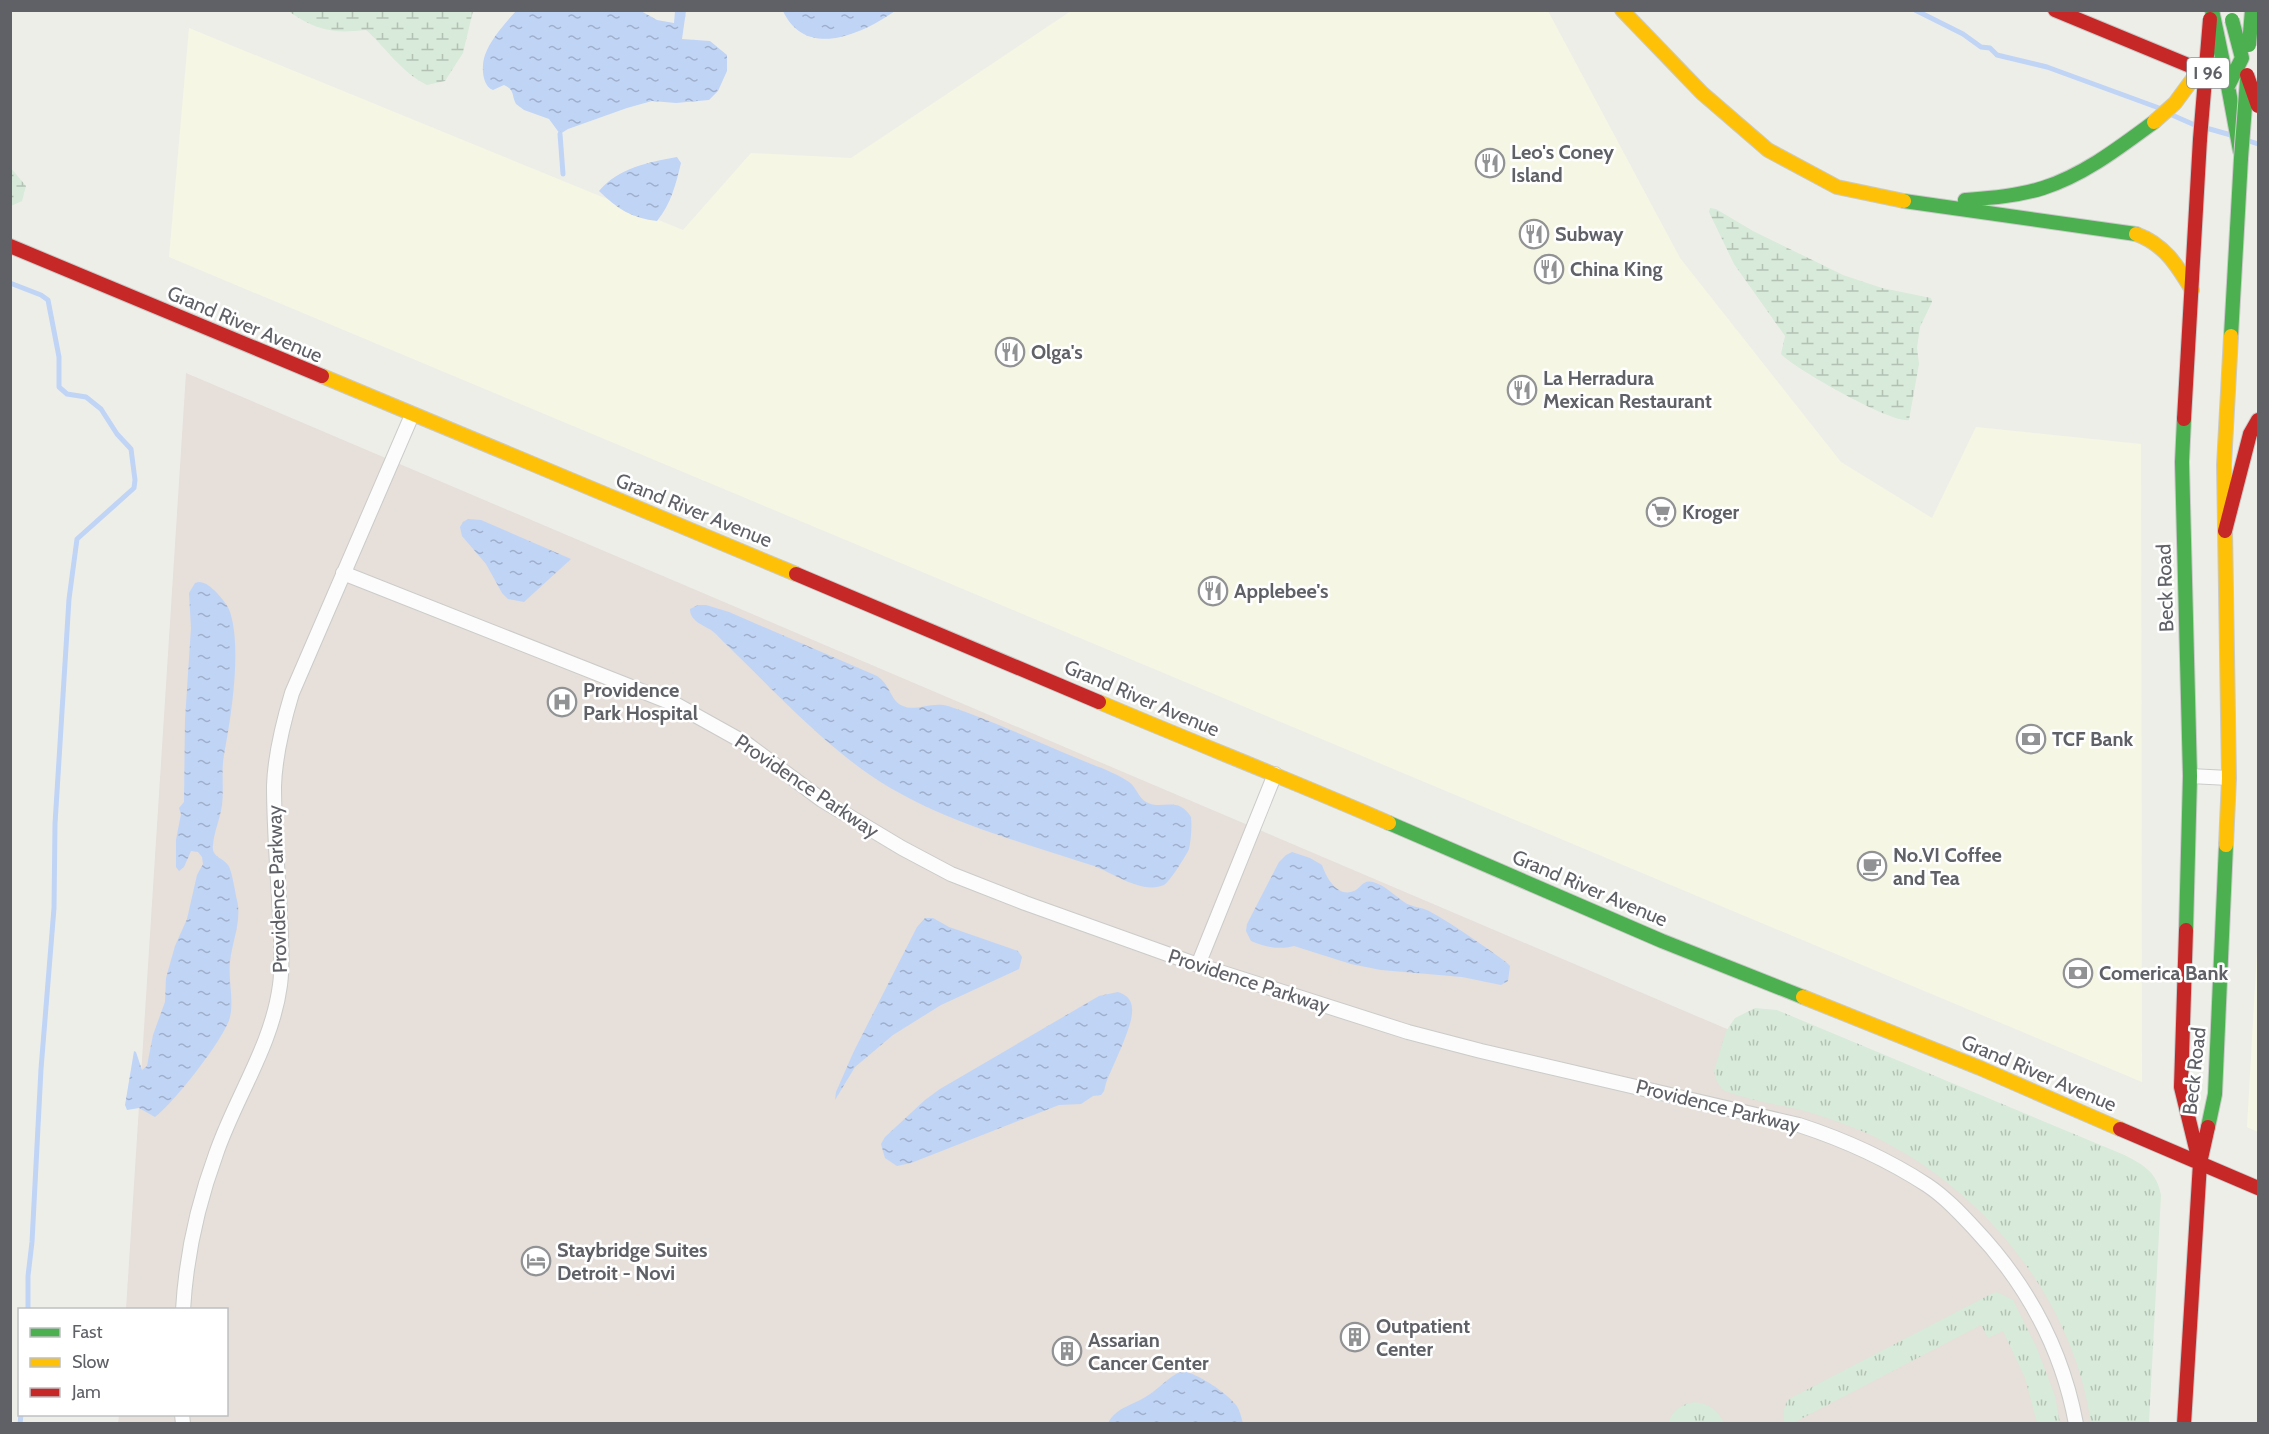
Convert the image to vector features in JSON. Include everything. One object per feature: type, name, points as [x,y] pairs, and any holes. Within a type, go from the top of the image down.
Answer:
[{"type":"main road","points":[[1622,10],[1702,93],[1768,150],[1836,187],[1909,202],[2140,235],[2162,246],[2192,290]]},
{"type":"main road","name":"I 96","points":[[2055,10],[2259,94]]},
{"type":"main road","points":[[2200,10],[2255,38],[2242,58],[2200,139]]},
{"type":"main road","points":[[2211,10],[2241,158]]},
{"type":"main road","name":"Beck Road","points":[[2200,1163],[2181,1087],[2190,776],[2182,462],[2200,139],[2211,10]]},
{"type":"main road","name":"Beck Road","points":[[2184,1424],[2200,1163],[2215,1094],[2229,778],[2224,465],[2247,75],[2255,38],[2252,10]]},
{"type":"main road","points":[[1909,202],[1988,199],[2050,186],[2113,153],[2154,122],[2175,102],[2206,61],[2233,14]]},
{"type":"main road","points":[[2233,14],[2242,58],[2259,106]]},
{"type":"main road","name":"Grand River Avenue","points":[[10,246],[960,642],[1186,739],[1275,774],[1662,941],[1980,1068],[2259,1188]]},
{"type":"main road","points":[[2225,531],[2250,434],[2259,420]]},
{"type":"street","name":"Providence Parkway","points":[[183,1308],[196,1221],[216,1154],[257,1061],[271,1022],[280,985],[282,946],[274,786],[276,758],[292,693],[412,415]]},
{"type":"street","name":"Providence Parkway","points":[[342,573],[676,705],[747,744],[822,800],[861,825],[951,874],[1198,965],[1408,1032],[1481,1052],[1799,1125],[1840,1138],[1871,1152],[1928,1186],[1956,1209],[2008,1266],[2036,1310],[2051,1341],[2062,1369],[2076,1424]]},
{"type":"street","points":[[1198,965],[1275,774]]},
{"type":"street","points":[[2190,776],[2229,778]]},
{"type":"shaded area","points":[[1071,11],[1548,11],[1680,258],[1841,462],[1932,518],[1976,427],[2141,444],[2142,1082],[169,257],[189,28],[683,230],[751,153],[851,158]]},
{"type":"shaded area","name":"Providence Park Hospital","points":[[186,373],[2138,1204],[2122,1423],[118,1424],[119,1416],[228,1416],[228,1308],[126,1308]]},
{"type":"shaded area","points":[[2258,934],[2258,1132],[2247,1127]]},
{"type":"green space","points":[[288,11],[473,11],[463,53],[445,81],[427,85],[402,67],[366,30],[325,29],[307,23]]},
{"type":"green space","points":[[10,167],[26,186],[22,201],[11,206]]},
{"type":"green space","points":[[1710,208],[1716,209],[1753,231],[1843,275],[1882,288],[1931,298],[1932,302],[1920,327],[1917,348],[1919,364],[1909,420],[1899,419],[1865,405],[1805,371],[1781,354],[1785,336],[1734,264],[1709,212]]},
{"type":"green space","points":[[1755,1008],[1777,1010],[2122,1154],[2148,1170],[2156,1180],[2161,1195],[2149,1423],[2091,1423],[2081,1378],[2066,1335],[2045,1294],[2019,1256],[1989,1221],[1956,1189],[1919,1162],[1864,1132],[1815,1114],[1745,1098],[1723,1090],[1717,1082],[1714,1071],[1726,1031],[1735,1018]]},
{"type":"green space","points":[[1997,1292],[2013,1300],[2036,1346],[2055,1396],[2060,1423],[2037,1423],[2025,1378],[2003,1331],[1988,1338],[1981,1325],[1793,1423],[1784,1423],[1787,1400]]},
{"type":"green space","points":[[1695,1402],[1712,1408],[1724,1423],[1668,1423],[1678,1408]]},
{"type":"water","points":[[516,11],[641,11],[657,20],[674,23],[675,11],[686,11],[682,39],[710,41],[727,55],[727,71],[718,91],[709,100],[676,103],[652,101],[568,129],[560,134],[549,119],[524,110],[516,104],[511,91],[504,85],[493,90],[489,88],[483,75],[487,49]]},
{"type":"water","points":[[783,11],[895,11],[867,28],[851,34],[820,39],[806,35],[793,26]]},
{"type":"water","points":[[677,157],[681,163],[675,186],[666,208],[657,221],[625,212],[599,191],[625,171]]},
{"type":"water","points":[[468,519],[481,520],[571,559],[524,602],[508,599],[502,593],[486,564],[462,536],[460,527]]},
{"type":"water","points":[[199,582],[211,587],[228,607],[235,644],[232,703],[223,761],[222,805],[213,849],[229,868],[238,908],[238,924],[230,962],[231,1010],[219,1040],[174,1099],[155,1117],[139,1108],[127,1110],[125,1105],[134,1051],[142,1070],[147,1066],[153,1035],[165,1002],[166,978],[175,946],[187,919],[197,875],[203,864],[198,852],[191,851],[184,867],[179,871],[176,867],[176,840],[181,814],[179,808],[184,802],[185,720],[191,628],[189,593],[195,583]]},
{"type":"water","points":[[698,605],[729,612],[877,676],[895,700],[903,706],[913,708],[948,706],[1123,778],[1146,802],[1175,805],[1186,810],[1191,817],[1188,852],[1164,885],[1146,887],[1126,881],[1091,865],[951,818],[924,806],[873,777],[816,732],[715,633],[692,617],[690,609]]},
{"type":"water","points":[[1292,852],[1322,865],[1329,880],[1342,892],[1354,891],[1370,881],[1386,888],[1407,904],[1439,917],[1506,962],[1510,966],[1508,981],[1501,985],[1462,977],[1381,970],[1351,964],[1294,946],[1272,947],[1251,941],[1246,931],[1247,924],[1279,862]]},
{"type":"water","points":[[925,918],[933,918],[949,927],[1018,951],[1022,957],[1019,969],[941,1005],[893,1035],[855,1067],[835,1100],[836,1092],[854,1051],[917,927]]},
{"type":"water","points":[[1118,992],[1130,1000],[1132,1016],[1101,1095],[1093,1096],[1081,1104],[1059,1105],[911,1163],[897,1166],[885,1158],[881,1144],[885,1137],[940,1089],[1099,996]]},
{"type":"water","points":[[1182,1371],[1203,1379],[1232,1400],[1243,1423],[1108,1423],[1116,1413],[1147,1396]]},
{"type":"waterway","points":[[1915,10],[1963,34],[1981,47],[1990,48],[1997,55],[2047,67],[2159,108]]},
{"type":"waterway","points":[[2172,115],[2197,126]]},
{"type":"waterway","points":[[2206,128],[2231,135]]},
{"type":"waterway","points":[[560,134],[563,174]]},
{"type":"waterway","points":[[2246,140],[2258,144]]},
{"type":"waterway","points":[[10,283],[48,300],[59,357],[59,387],[67,394],[86,397],[101,409],[117,434],[131,449],[135,480],[134,488],[77,539],[69,599],[55,824],[54,908],[41,1069],[28,1308]]},
{"type":"waterway","points":[[20,1424],[21,1416]]},
{"type":"traffic: fast","points":[[2212,10],[2228,86]]},
{"type":"traffic: fast","points":[[2249,45],[2252,10]]},
{"type":"traffic: fast","points":[[2228,86],[2242,58],[2232,20]]},
{"type":"traffic: fast","points":[[2241,158],[2247,80]]},
{"type":"traffic: fast","points":[[2228,86],[2240,151]]},
{"type":"traffic: fast","points":[[1965,200],[2024,193],[2073,176],[2101,160],[2154,122]]},
{"type":"traffic: fast","points":[[2231,336],[2241,158]]},
{"type":"traffic: fast","points":[[1904,201],[2136,234]]},
{"type":"traffic: fast","points":[[2184,419],[2182,462],[2190,776],[2186,930]]},
{"type":"traffic: fast","points":[[1389,823],[1662,941],[1803,997]]},
{"type":"traffic: fast","points":[[2208,1127],[2215,1094],[2226,845]]},
{"type":"traffic: slow","points":[[1622,10],[1702,93],[1768,150],[1837,187],[1904,201]]},
{"type":"traffic: slow","points":[[2154,122],[2175,103],[2206,61]]},
{"type":"traffic: slow","points":[[2136,234],[2154,243],[2169,256],[2192,290]]},
{"type":"traffic: slow","points":[[2226,845],[2229,778],[2224,465],[2231,336]]},
{"type":"traffic: slow","points":[[322,376],[796,574]]},
{"type":"traffic: slow","points":[[1099,702],[1389,823]]},
{"type":"traffic: slow","points":[[1803,997],[1980,1068],[2120,1129]]},
{"type":"traffic: jam","points":[[2055,10],[2217,77]]},
{"type":"traffic: jam","points":[[2200,139],[2210,19]]},
{"type":"traffic: jam","points":[[2247,75],[2258,106]]},
{"type":"traffic: jam","points":[[2184,419],[2200,139]]},
{"type":"traffic: jam","points":[[10,246],[322,376]]},
{"type":"traffic: jam","points":[[2225,531],[2250,434],[2258,420]]},
{"type":"traffic: jam","points":[[796,574],[1099,702]]},
{"type":"traffic: jam","points":[[2186,930],[2181,1087],[2198,1157]]},
{"type":"traffic: jam","points":[[2184,1424],[2200,1163],[2208,1127]]},
{"type":"traffic: jam","points":[[2120,1129],[2258,1188]]},
{"type":"place","name":"Leo's Coney Island","points":[[1490,163]]},
{"type":"place","name":"Subway","points":[[1534,234]]},
{"type":"place","name":"China King","points":[[1549,269]]},
{"type":"place","name":"Olga's","points":[[1010,352]]},
{"type":"place","name":"La Herradura Mexican Restaurant","points":[[1522,390]]},
{"type":"place","name":"Kroger","points":[[1661,512]]},
{"type":"place","name":"Applebee's","points":[[1213,591]]},
{"type":"place","name":"Providence Park Hospital","points":[[562,702]]},
{"type":"place","name":"TCF Bank","points":[[2031,739]]},
{"type":"place","name":"No.VI Coffee and Tea","points":[[1872,866]]},
{"type":"place","name":"Comerica Bank","points":[[2078,973]]},
{"type":"place","name":"Staybridge Suites Detroit - Novi","points":[[536,1261]]},
{"type":"place","name":"Outpatient Center","points":[[1355,1337]]},
{"type":"place","name":"Assarian Cancer Center","points":[[1067,1351]]}]
